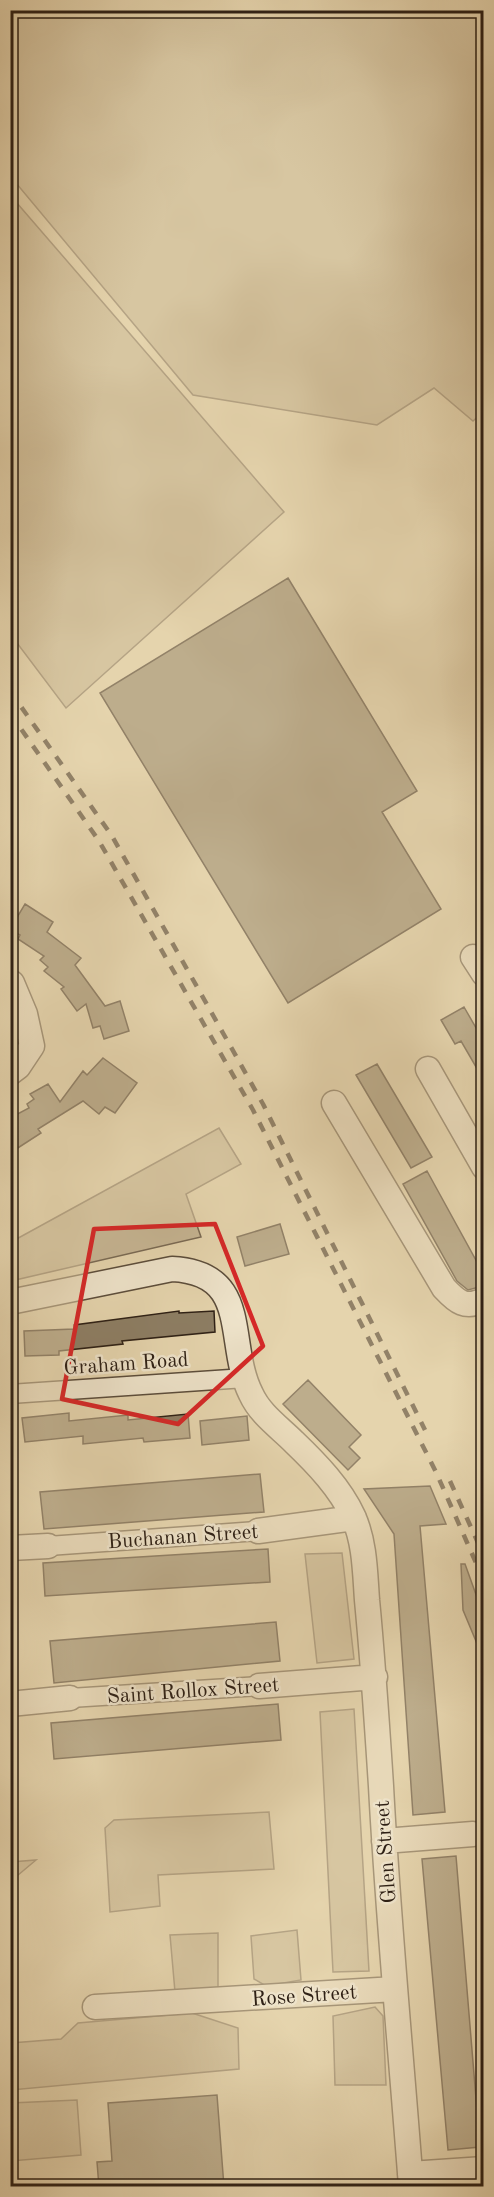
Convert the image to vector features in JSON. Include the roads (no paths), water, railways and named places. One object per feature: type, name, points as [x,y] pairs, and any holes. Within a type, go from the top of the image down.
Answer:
[{"type":"street","points":[[10,1072],[18,1067],[32,1046],[25,1014],[12,983]]},
{"type":"street","points":[[428,1069],[483,1167]]},
{"type":"street","points":[[334,1103],[444,1288],[455,1300],[464,1305],[473,1305],[483,1300]]},
{"type":"street","name":"Glen Street","points":[[10,1302],[172,1269],[194,1270],[212,1279],[225,1292],[234,1321],[245,1377],[259,1409],[338,1488],[354,1518],[362,1542],[375,1677],[384,1841],[411,2180]]},
{"type":"street","name":"Graham Road","points":[[10,1394],[245,1377]]},
{"type":"street","name":"Buchanan Street","points":[[10,1548],[258,1531],[354,1518]]},
{"type":"street","name":"Saint Rollox Street","points":[[10,1704],[375,1677]]},
{"type":"street","points":[[384,1841],[473,1834]]},
{"type":"street","name":"Rose Street","points":[[94,2007],[213,2002],[395,1989]]},
{"type":"street","points":[[411,2180],[483,2169]]},
{"type":"railway","points":[[10,691],[112,836],[263,1104],[425,1430]]},
{"type":"railway","points":[[10,713],[99,841],[253,1110],[436,1472],[484,1581]]},
{"type":"railway","points":[[450,1481],[484,1556]]}]
